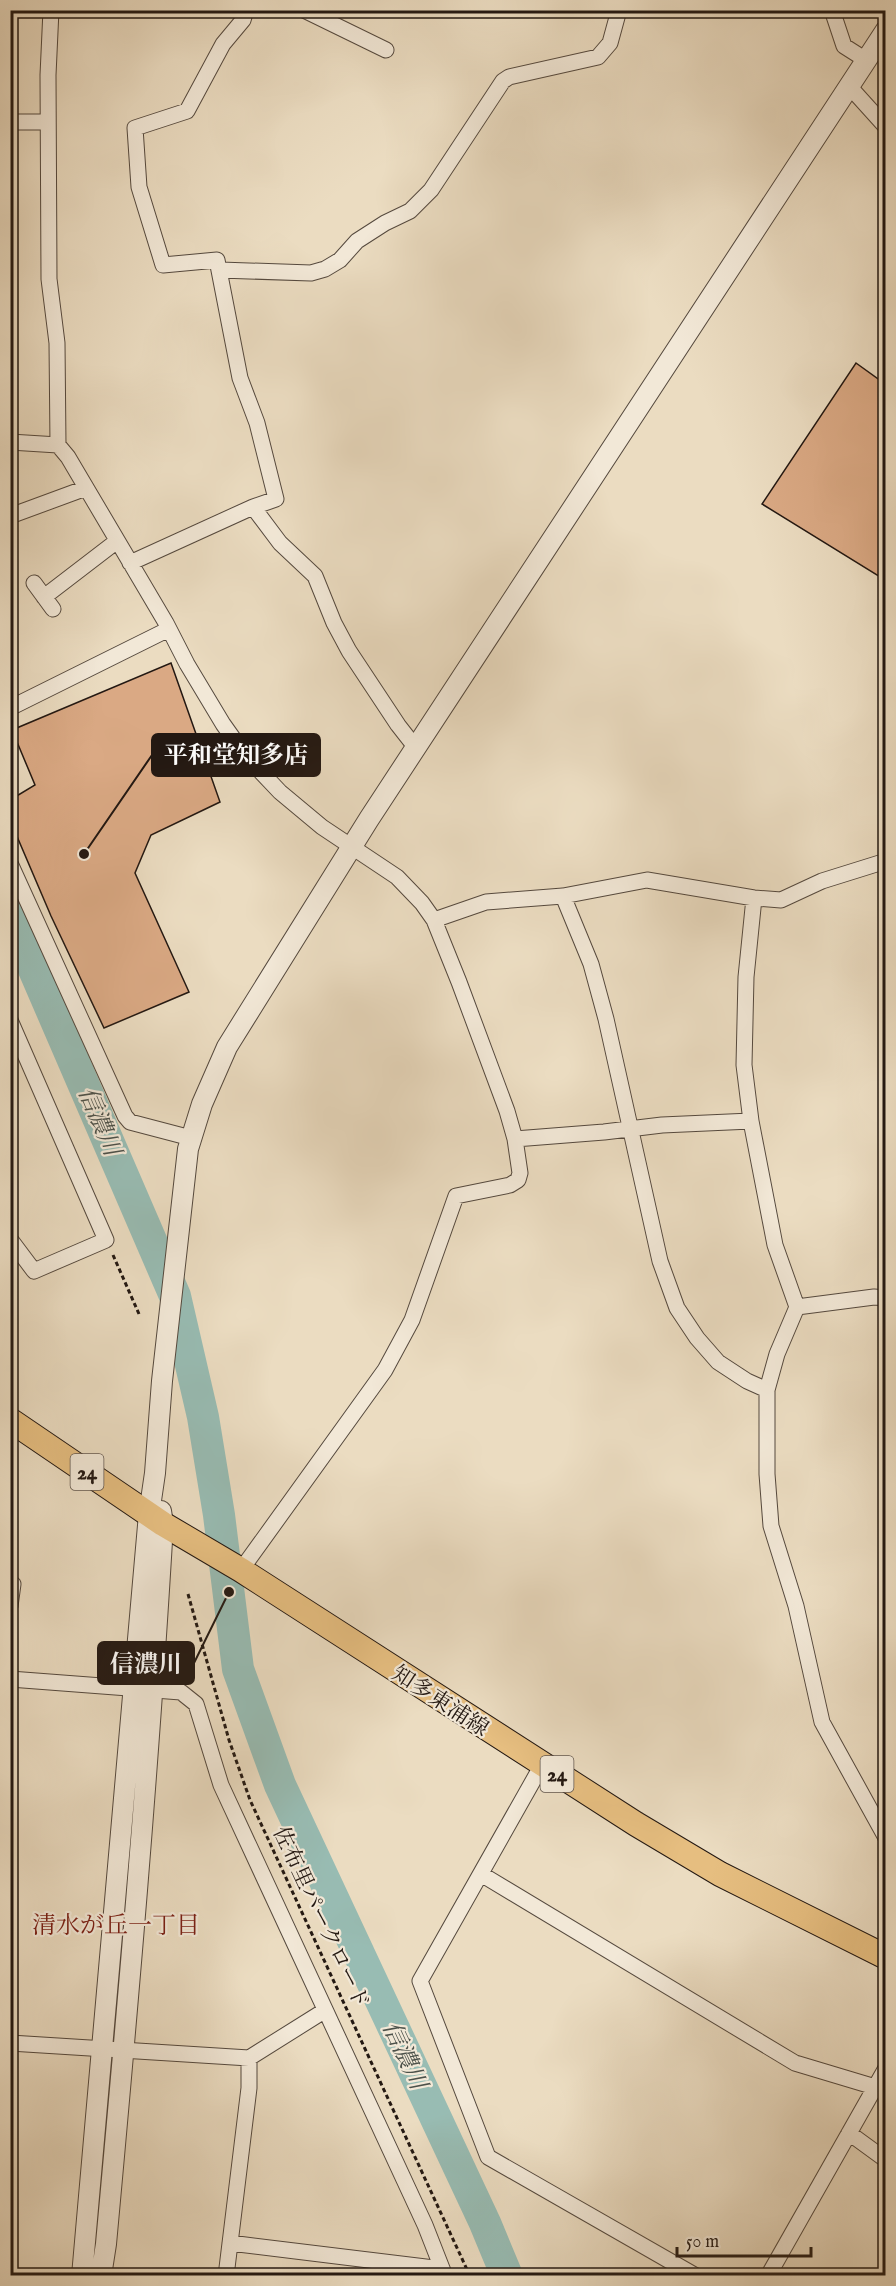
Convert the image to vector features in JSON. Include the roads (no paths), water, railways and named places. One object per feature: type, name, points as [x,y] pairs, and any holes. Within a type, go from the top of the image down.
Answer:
[{"type":"main road","name":"知多東浦線","points":[[10,1420],[156,1519],[241,1570],[542,1765],[720,1874],[885,1957]]},
{"type":"street","points":[[51,10],[48,122],[50,279],[57,344],[58,445],[169,628],[199,684],[245,755],[280,792],[322,827],[397,877],[422,903],[434,920],[507,1111],[515,1139],[520,1173],[518,1180],[510,1185],[456,1196],[412,1320],[386,1371],[241,1570]]},
{"type":"street","points":[[130,563],[253,507],[276,499],[257,423],[240,378],[217,260],[163,265],[139,187],[135,128],[187,111],[224,44],[243,20],[246,10]]},
{"type":"street","points":[[304,10],[386,50]]},
{"type":"street","points":[[220,270],[311,273],[325,269],[340,260],[357,241],[385,223],[410,212],[431,190],[503,81],[509,77],[598,57],[610,43],[619,10]]},
{"type":"street","points":[[832,10],[844,46],[866,60]]},
{"type":"street","points":[[100,2276],[106,2244],[124,2051],[143,1690],[156,1519],[155,1473],[162,1381],[186,1159],[202,1104],[227,1047],[353,847],[885,30]]},
{"type":"street","points":[[849,86],[885,127]]},
{"type":"street","points":[[10,122],[48,122]]},
{"type":"street","points":[[10,442],[58,445]]},
{"type":"street","points":[[10,516],[86,488]]},
{"type":"street","points":[[253,507],[280,543],[315,576],[349,651],[416,748]]},
{"type":"street","points":[[33,583],[48,603],[117,541]]},
{"type":"street","points":[[10,708],[169,628]]},
{"type":"street","points":[[434,920],[486,902],[563,896],[647,880],[754,898],[781,900],[822,881],[885,861]]},
{"type":"street","points":[[10,863],[125,1116],[130,1122],[191,1138]]},
{"type":"street","points":[[563,896],[591,964],[606,1019],[660,1261],[677,1308],[697,1338],[718,1362],[747,1382],[767,1390]]},
{"type":"street","points":[[754,898],[746,976],[744,1065],[751,1121],[775,1245],[797,1307],[777,1354],[767,1390],[767,1474],[771,1526],[796,1606],[822,1722],[885,1838]]},
{"type":"street","points":[[10,1020],[106,1240],[34,1271],[10,1239]]},
{"type":"street","points":[[515,1139],[629,1128],[751,1121]]},
{"type":"street","points":[[797,1307],[874,1297],[885,1298]]},
{"type":"street","points":[[10,1583],[12,1584],[10,1606]]},
{"type":"street","points":[[10,1679],[181,1692],[196,1704],[221,1785],[425,2225],[444,2272],[230,2243]]},
{"type":"street","points":[[82,2276],[102,2050],[143,1690]]},
{"type":"street","points":[[542,1765],[420,1981],[488,2157],[696,2276]]},
{"type":"street","points":[[481,1874],[795,2063],[875,2087]]},
{"type":"street","points":[[10,2043],[249,2058],[324,2010]]},
{"type":"street","points":[[226,2276],[249,2088],[249,2058]]},
{"type":"street","points":[[768,2276],[885,2068]]},
{"type":"street","points":[[849,2133],[885,2160]]},
{"type":"waterway","name":"信濃川","points":[[10,914],[175,1296],[203,1417],[219,1515],[238,1669],[280,1785],[485,2223],[507,2276]]},
{"type":"place","name":"平和堂知多店","points":[[84,854]]},
{"type":"place","name":"信濃川","points":[[229,1592]]},
{"type":"district","name":"清水が丘一丁目","points":[[116,1925]]}]
